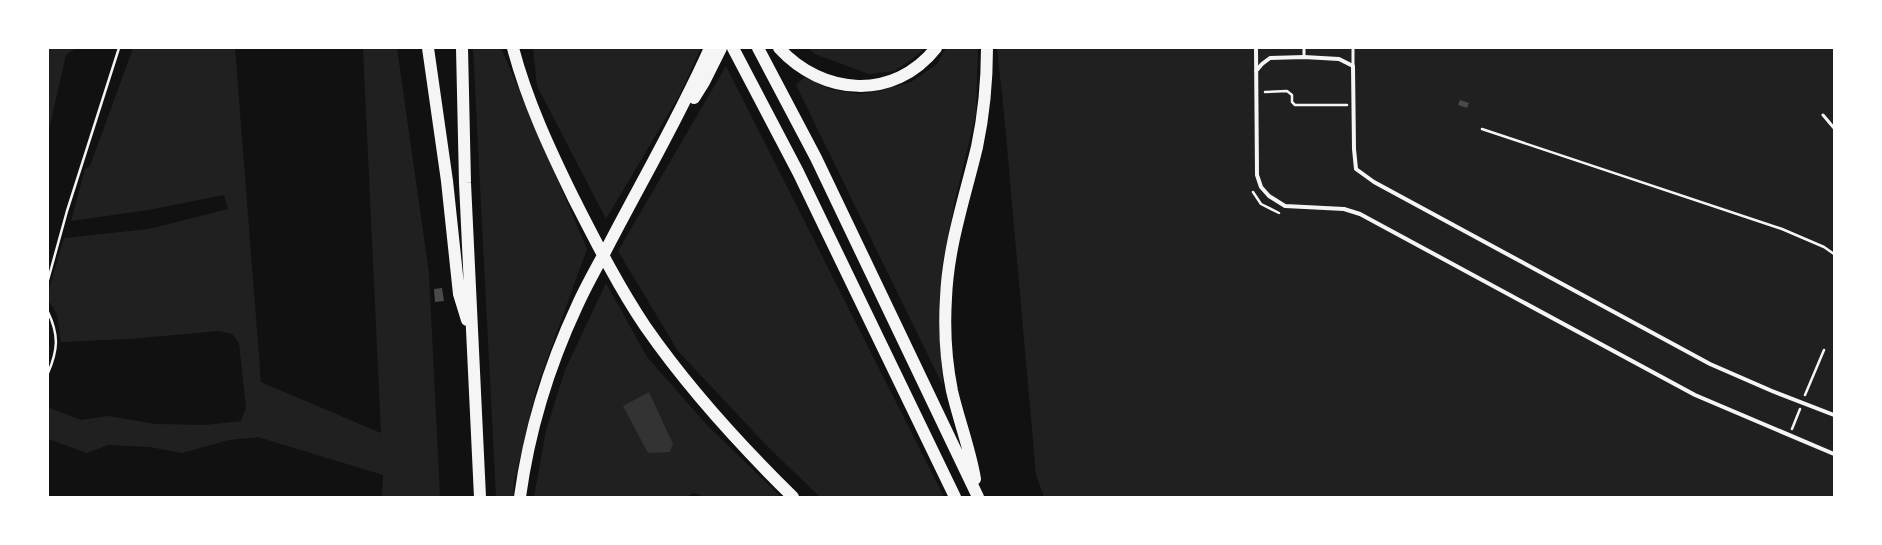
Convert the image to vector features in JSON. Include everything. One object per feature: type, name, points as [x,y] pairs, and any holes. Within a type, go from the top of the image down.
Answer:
[{"type":"highway","points":[[428,48],[448,189],[460,294],[472,336]]},
{"type":"highway","points":[[462,48],[465,183],[480,497]]},
{"type":"highway","points":[[513,48],[519,70],[537,119],[558,166],[624,293],[645,325],[691,388],[721,422],[793,497]]},
{"type":"highway","points":[[702,77],[710,48]]},
{"type":"highway","points":[[520,497],[531,436],[541,400],[565,332],[589,282],[656,158],[702,77],[721,48]]},
{"type":"highway","points":[[733,48],[798,172],[955,497]]},
{"type":"highway","points":[[758,48],[816,158],[978,496]]},
{"type":"highway","points":[[779,48],[800,67],[816,76],[840,84],[863,87],[890,82],[906,76],[918,67],[936,48]]},
{"type":"highway","points":[[978,496],[970,454],[952,390],[947,359],[946,297],[956,228],[977,146],[984,105],[987,48]]},
{"type":"street","points":[[1256,48],[1257,175],[1261,187],[1275,201],[1284,206],[1344,209],[1360,214],[1695,395],[1834,454]]},
{"type":"street","points":[[1256,72],[1262,64],[1270,58],[1304,57],[1339,59],[1354,66],[1354,149],[1356,169],[1374,182],[1710,364],[1772,392],[1834,415]]},
{"type":"lane","points":[[1304,48],[1304,57]]},
{"type":"lane","points":[[1353,48],[1354,66]]},
{"type":"lane","points":[[1823,115],[1834,128]]},
{"type":"path","points":[[48,280],[67,211],[119,48]]},
{"type":"path","points":[[1256,92],[1287,91],[1292,95],[1292,102],[1295,105],[1354,106]]},
{"type":"path","points":[[1482,129],[1782,229],[1824,247],[1834,254]]},
{"type":"path","points":[[48,312],[54,326],[56,344],[53,360],[48,373]]},
{"type":"shaded area","points":[[48,48],[76,48],[66,55],[48,134]]},
{"type":"shaded area","points":[[133,48],[235,48],[261,382],[381,433],[363,48],[397,48],[429,273],[440,497],[382,497],[383,475],[258,437],[229,440],[182,453],[150,447],[108,445],[87,453],[48,439],[48,406],[81,420],[108,416],[156,424],[205,425],[241,421],[246,408],[239,343],[232,334],[219,331],[129,339],[61,342],[57,314],[48,300],[48,292],[64,238],[149,229],[228,209],[224,195],[149,210],[71,221],[85,169],[90,166]]},
{"type":"shaded area","points":[[473,48],[501,48],[587,249],[536,390],[514,483],[513,497],[496,497]]},
{"type":"shaded area","points":[[533,48],[701,48],[679,96],[606,219],[537,86]]},
{"type":"shaded area","points":[[808,48],[925,48],[911,60],[894,71],[869,74],[815,54]]},
{"type":"shaded area","points":[[946,48],[978,48],[976,114],[955,200],[942,268],[939,325],[943,386],[796,85],[806,76],[829,89],[859,94],[880,91],[911,82],[937,64]]},
{"type":"shaded area","points":[[997,48],[1834,48],[1834,497],[1044,497],[1036,475]]},
{"type":"shaded area","points":[[726,66],[944,497],[820,497],[766,445],[678,351],[618,251]]},
{"type":"shaded area","points":[[606,283],[647,357],[707,425],[781,497],[705,497],[694,493],[686,497],[534,497],[546,430],[565,370]]},
{"type":"shaded area","points":[[649,392],[673,444],[670,452],[648,453],[623,406]]},
{"type":"building","points":[[1460,100],[1469,103],[1467,108],[1458,105]]},
{"type":"building","points":[[442,288],[444,301],[435,302],[434,289]]}]
